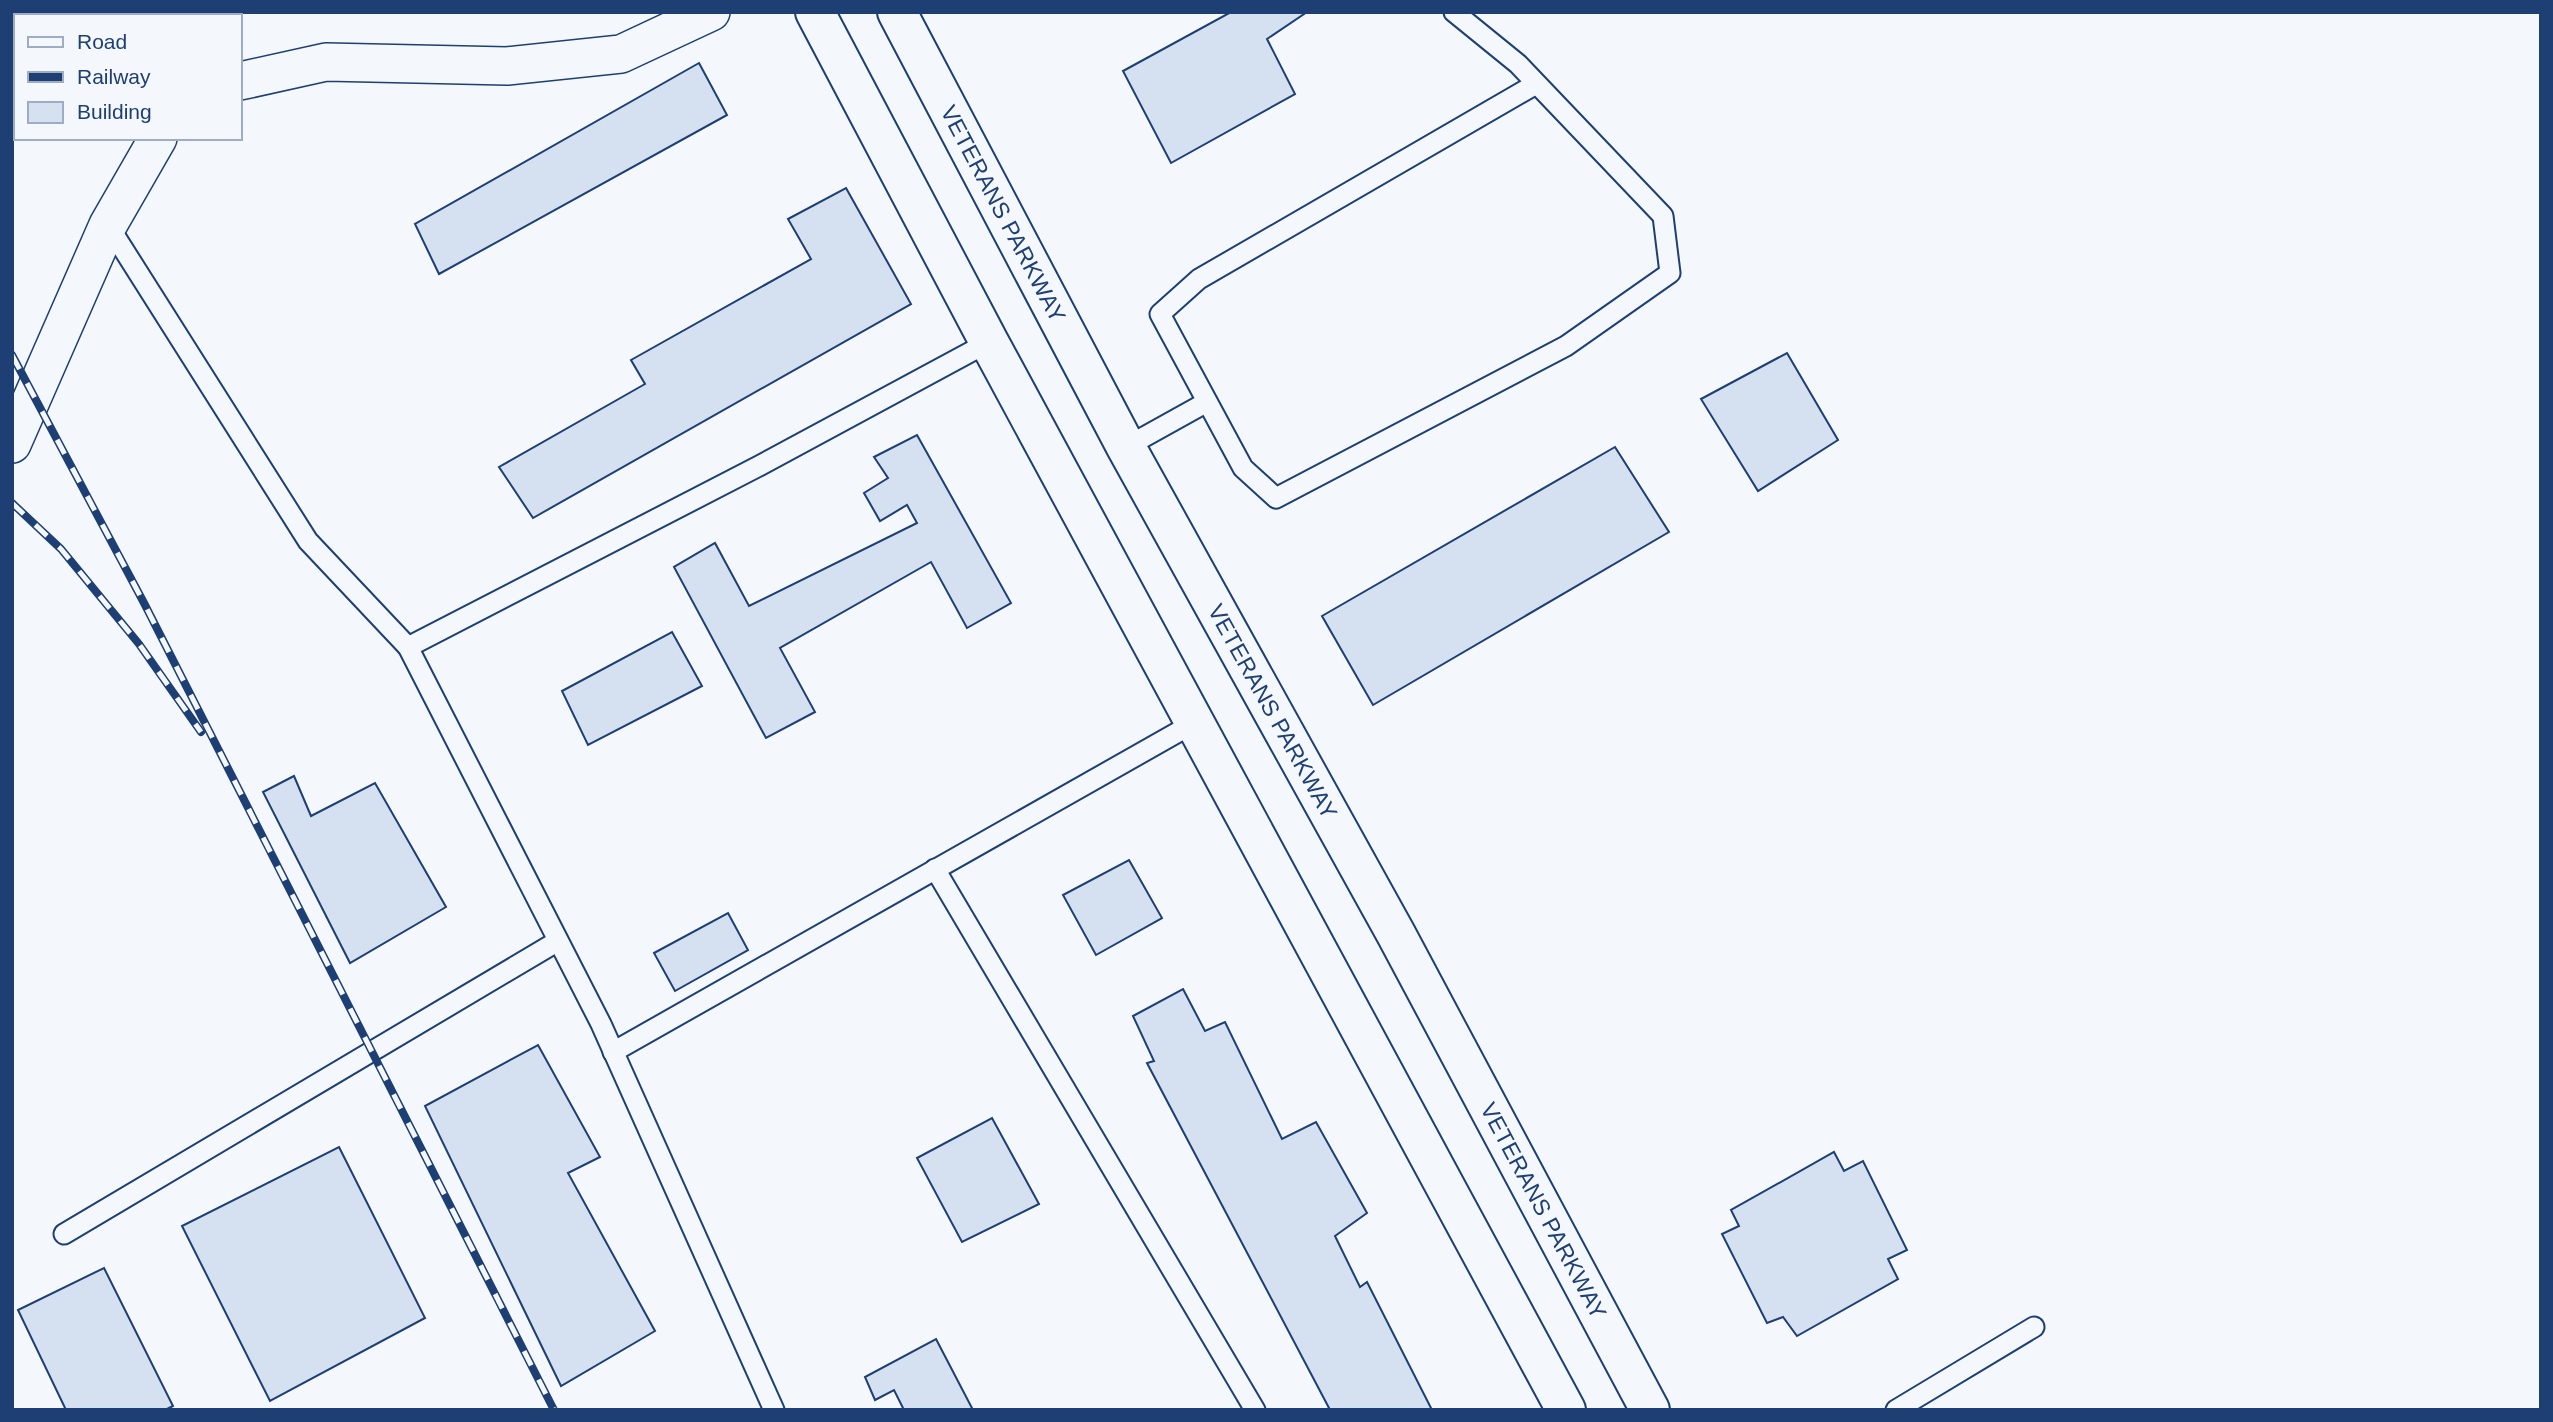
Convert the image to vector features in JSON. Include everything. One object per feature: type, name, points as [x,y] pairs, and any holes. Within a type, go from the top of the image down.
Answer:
[{"type":"main road","points":[[815,12],[989,342],[1100,543],[1194,723],[1566,1410]]},
{"type":"main road","name":"VETERANS PARKWAY","points":[[897,12],[1126,447],[1395,934],[1650,1410]]},
{"type":"street","points":[[242,81],[326,62],[507,65],[621,54],[711,12]]},
{"type":"street","points":[[12,443],[108,225],[157,140]]},
{"type":"lane","points":[[1454,12],[1518,64],[1662,216],[1670,273],[1566,346],[1276,498],[1243,468],[1160,314],[1199,279],[1536,84]]},
{"type":"lane","points":[[108,225],[308,541],[408,647],[613,1052],[774,1410]]},
{"type":"lane","points":[[408,647],[759,466],[989,342]]},
{"type":"lane","points":[[1126,447],[1207,402]]},
{"type":"lane","points":[[613,1052],[1194,723]]},
{"type":"lane","points":[[935,869],[1255,1410]]},
{"type":"lane","points":[[64,1234],[558,941]]},
{"type":"lane","points":[[1896,1410],[2034,1328]]},
{"type":"building","points":[[1231,12],[1307,12],[1267,39],[1295,94],[1171,163],[1123,71]]},
{"type":"building","points":[[699,63],[727,115],[439,274],[415,224]]},
{"type":"building","points":[[846,188],[911,304],[533,518],[499,467],[645,384],[631,360],[811,259],[788,219]]},
{"type":"building","points":[[1787,353],[1838,440],[1758,491],[1701,399]]},
{"type":"building","points":[[917,435],[1011,603],[967,628],[931,562],[780,648],[815,712],[766,738],[674,567],[715,543],[749,606],[917,523],[907,505],[880,521],[864,493],[888,478],[874,457]]},
{"type":"building","points":[[1615,447],[1669,532],[1373,705],[1322,616]]},
{"type":"building","points":[[672,632],[702,686],[588,745],[562,691]]},
{"type":"building","points":[[294,776],[311,816],[375,783],[446,907],[350,963],[263,792]]},
{"type":"building","points":[[1129,860],[1162,918],[1096,955],[1063,895]]},
{"type":"building","points":[[728,913],[748,950],[675,991],[654,953]]},
{"type":"building","points":[[1183,989],[1205,1031],[1225,1022],[1282,1139],[1316,1122],[1367,1213],[1335,1236],[1360,1287],[1367,1282],[1432,1410],[1326,1410],[1329,1408],[1147,1063],[1154,1061],[1133,1016]]},
{"type":"building","points":[[538,1045],[600,1157],[568,1173],[655,1331],[561,1386],[425,1106]]},
{"type":"building","points":[[992,1118],[1039,1204],[962,1242],[917,1158]]},
{"type":"building","points":[[339,1147],[425,1318],[270,1401],[182,1226]]},
{"type":"building","points":[[1834,1152],[1844,1171],[1863,1161],[1907,1250],[1888,1259],[1898,1279],[1797,1336],[1783,1317],[1767,1323],[1722,1234],[1739,1226],[1731,1210]]},
{"type":"building","points":[[104,1268],[173,1406],[165,1410],[66,1410],[18,1310]]},
{"type":"building","points":[[936,1339],[973,1410],[904,1410],[894,1390],[875,1400],[865,1377]]},
{"type":"railway","points":[[12,355],[144,603],[554,1410]]},
{"type":"railway","points":[[12,503],[61,549],[139,644],[201,732]]}]
